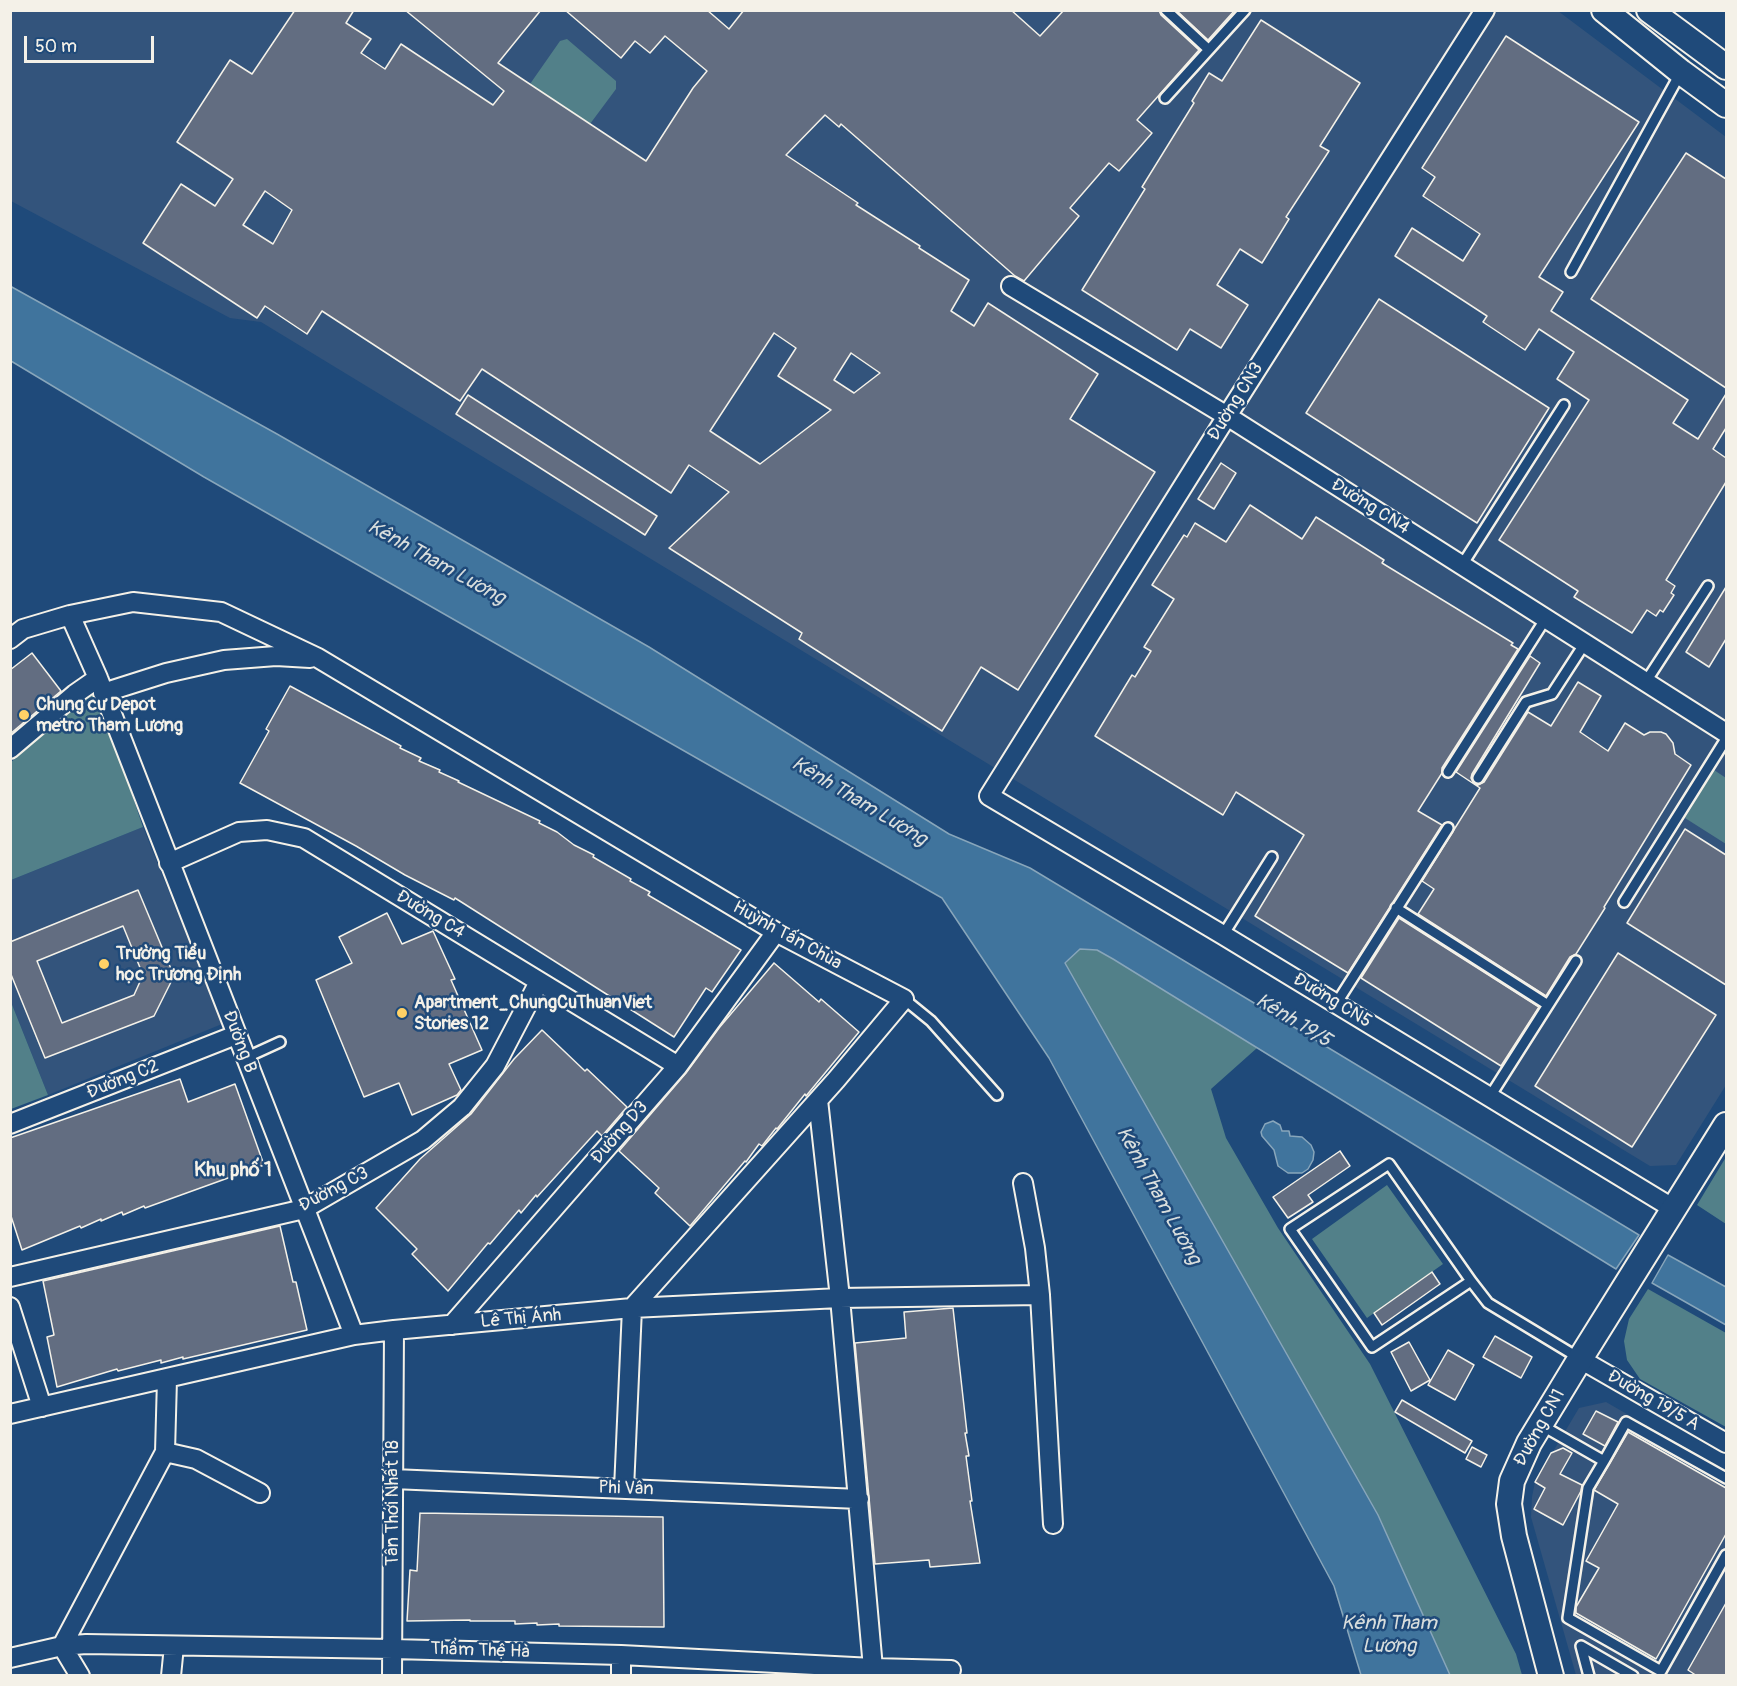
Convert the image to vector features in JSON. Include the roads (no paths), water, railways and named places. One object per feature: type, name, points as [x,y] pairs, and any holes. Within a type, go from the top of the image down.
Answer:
[{"type":"street","name":"Đường CN3","points":[[989,796],[1485,10]]},
{"type":"street","points":[[1605,10],[1681,72],[1726,105]]},
{"type":"street","points":[[1649,10],[1726,67]]},
{"type":"street","points":[[1681,72],[1700,46]]},
{"type":"street","name":"Đường CN4","points":[[1011,286],[1227,416],[1726,733]]},
{"type":"street","name":"Huỳnh Tấn Chùa","points":[[10,639],[23,630],[70,615],[133,602],[221,612],[318,658],[776,932],[904,999]]},
{"type":"street","name":"Đường B","points":[[70,615],[101,685],[354,1335]]},
{"type":"street","name":"Huỳnh Tấn Chùa","points":[[10,749],[75,694],[101,685],[224,660],[276,656],[318,658]]},
{"type":"street","name":"Đường CN5","points":[[989,796],[1674,1209]]},
{"type":"street","name":"Đường C4","points":[[169,863],[239,832],[267,830],[304,838],[678,1066]]},
{"type":"street","name":"Đường D3","points":[[452,1325],[678,1066],[776,932]]},
{"type":"street","name":"Đường C3","points":[[10,1277],[304,1209],[423,1140],[462,1107],[495,1066],[539,982]]},
{"type":"street","points":[[624,1489],[632,1308],[818,1100],[904,999]]},
{"type":"street","name":"Đường C2","points":[[10,1124],[236,1035]]},
{"type":"street","points":[[818,1100],[840,1298],[873,1668]]},
{"type":"street","name":"Đường CN1","points":[[1551,1676],[1520,1561],[1509,1504],[1512,1481],[1517,1468],[1580,1359],[1726,1125]]},
{"type":"street","points":[[1023,1183],[1035,1248],[1040,1295],[1053,1524]]},
{"type":"street","name":"Lê Thị Ánh","points":[[10,1414],[354,1335],[394,1330],[632,1308],[840,1298],[1040,1295]]},
{"type":"street","points":[[10,1306],[42,1407]]},
{"type":"street","name":"Tân Thới Nhất 18","points":[[392,1676],[394,1330]]},
{"type":"street","name":"Đường 19/5 A","points":[[1580,1359],[1726,1443]]},
{"type":"street","points":[[80,1676],[62,1646],[165,1452],[167,1379]]},
{"type":"street","points":[[165,1452],[196,1459],[260,1493]]},
{"type":"street","name":"Phi Vân","points":[[393,1479],[859,1499]]},
{"type":"street","name":"Thẩm Thệ Hà","points":[[10,1658],[62,1646],[86,1644],[621,1655],[951,1670]]},
{"type":"street","points":[[171,1676],[174,1646]]},
{"type":"street","points":[[621,1655],[621,1676]]},
{"type":"lane","points":[[1166,10],[1208,50]]},
{"type":"lane","points":[[1165,98],[1245,10]]},
{"type":"lane","points":[[1571,272],[1681,72]]},
{"type":"lane","points":[[1462,565],[1564,405]]},
{"type":"lane","points":[[1645,683],[1708,586]]},
{"type":"lane","points":[[1448,772],[1546,618]]},
{"type":"lane","points":[[1478,778],[1526,702],[1552,694],[1585,643]]},
{"type":"lane","points":[[1624,902],[1726,739]]},
{"type":"lane","points":[[1336,1004],[1448,828]]},
{"type":"lane","points":[[1223,935],[1272,857]]},
{"type":"lane","points":[[1396,908],[1548,1005]]},
{"type":"lane","points":[[1489,1098],[1576,961]]},
{"type":"lane","points":[[904,999],[931,1021],[997,1095]]},
{"type":"lane","points":[[245,1058],[280,1042]]},
{"type":"lane","points":[[1471,1281],[1372,1347],[1290,1229],[1389,1164],[1488,1303],[1580,1359]]},
{"type":"lane","points":[[1726,1478],[1626,1422],[1588,1488],[1568,1618],[1661,1671],[1726,1555]]},
{"type":"lane","points":[[1541,1425],[1604,1461]]},
{"type":"lane","points":[[1588,1676],[1581,1646],[1633,1676]]},
{"type":"water","name":"Kênh Tham Lương","points":[[10,286],[277,434],[649,647],[949,834],[1030,868],[1639,1235],[1616,1269],[1097,950],[1080,949],[1065,963],[1378,1515],[1450,1675],[1361,1675],[1334,1586],[1049,1058],[942,898],[204,477],[11,361]]},
{"type":"water","points":[[1273,1121],[1280,1125],[1282,1131],[1289,1131],[1290,1136],[1302,1137],[1311,1145],[1314,1152],[1313,1160],[1308,1169],[1302,1173],[1288,1173],[1278,1166],[1274,1150],[1261,1132],[1265,1124]]},
{"type":"water","points":[[1668,1255],[1726,1287],[1726,1325],[1652,1283]]},
{"type":"place","name":"Chung cư Depot metro Tham Lương","points":[[24,715]]},
{"type":"place","name":"Trường Tiểu học Trương Định","points":[[104,964]]},
{"type":"place","name":"Apartment_ChungCuThuanViet Stories 12","points":[[402,1013]]},
{"type":"district","name":"Khu phố 1","points":[[233,1171]]},
{"type":"water label","name":"Kênh 19/5","points":[[1293,1021]]}]
